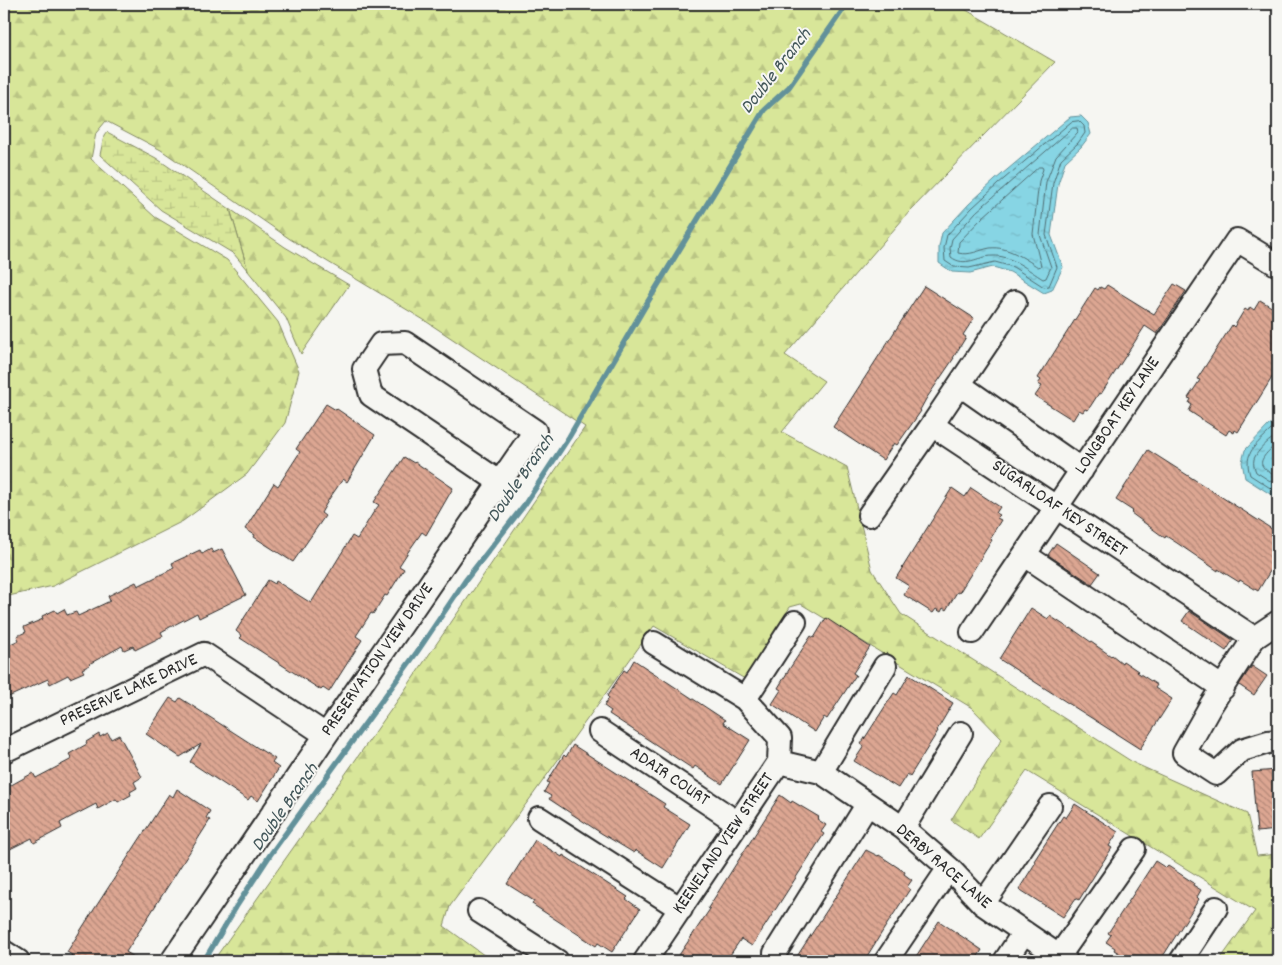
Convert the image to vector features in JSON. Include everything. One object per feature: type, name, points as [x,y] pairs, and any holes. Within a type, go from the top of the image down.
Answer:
[{"type":"street","name":"LONGBOAT KEY LANE","points":[[972,632],[1237,240],[1278,265]]},
{"type":"street","points":[[869,515],[960,385],[1015,302]]},
{"type":"street","name":"PRESERVATION VIEW DRIVE","points":[[172,961],[501,483],[535,431],[405,344],[380,344],[364,369],[371,395],[501,483]]},
{"type":"street","points":[[960,385],[1082,470]]},
{"type":"street","name":"SUGARLOAF KEY STREET","points":[[932,425],[1254,638]]},
{"type":"street","points":[[1025,555],[1223,688]]},
{"type":"street","points":[[745,699],[795,622]]},
{"type":"street","points":[[1278,622],[1254,638],[1184,753],[1216,774],[1242,750],[1278,741]]},
{"type":"street","points":[[654,643],[745,699],[780,738],[779,762]]},
{"type":"street","name":"PRESERVE LAKE DRIVE","points":[[4,751],[204,654],[326,735]]},
{"type":"street","points":[[821,772],[886,666]]},
{"type":"street","name":"ADAIR COURT","points":[[600,731],[738,823]]},
{"type":"street","points":[[902,828],[961,734]]},
{"type":"street","name":"KEENELAND VIEW STREET","points":[[645,961],[779,762],[821,772]]},
{"type":"street","name":"DERBY RACE LANE","points":[[821,772],[902,828],[949,868],[983,904],[1062,959]]},
{"type":"street","points":[[775,953],[867,805]]},
{"type":"street","points":[[983,904],[1050,806]]},
{"type":"street","points":[[539,818],[681,909]]},
{"type":"street","points":[[1062,959],[1134,849]]},
{"type":"street","points":[[886,961],[949,868]]},
{"type":"street","points":[[1181,961],[1216,908]]},
{"type":"street","points":[[479,911],[557,961]]},
{"type":"street","points":[[1005,961],[1024,932]]},
{"type":"street","points":[[4,952],[18,961]]},
{"type":"green space","points":[[4,4],[956,4],[1055,62],[910,211],[785,355],[824,381],[782,432],[847,467],[872,570],[901,614],[1134,763],[1247,814],[1257,856],[1278,854],[1278,961],[1219,961],[1255,911],[1027,771],[979,839],[951,820],[1002,739],[972,708],[801,604],[790,607],[745,679],[654,626],[532,796],[450,906],[444,926],[492,961],[213,961],[400,697],[585,427],[424,320],[290,239],[161,150],[106,121],[96,133],[91,159],[155,217],[227,260],[278,322],[299,371],[285,423],[247,474],[183,521],[53,586],[4,597]]},
{"type":"green space","points":[[107,132],[156,158],[230,209],[248,271],[234,254],[161,210],[100,155],[104,136]]},
{"type":"green space","points":[[230,209],[285,247],[349,285],[301,354],[286,318],[248,271]]},
{"type":"water","points":[[1081,116],[1088,123],[1091,134],[1081,147],[1065,162],[1058,184],[1051,235],[1063,267],[1052,290],[1044,293],[1010,272],[993,267],[970,273],[952,272],[939,263],[939,247],[942,233],[969,204],[1070,117]]},
{"type":"water","points":[[1270,424],[1278,425],[1278,499],[1245,478],[1242,462],[1245,450]]},
{"type":"building","points":[[1174,284],[1186,291],[1157,334],[1145,326],[1101,394],[1099,393],[1088,410],[1085,409],[1083,412],[1079,410],[1073,420],[1035,396],[1042,386],[1038,384],[1041,380],[1038,378],[1095,288],[1098,290],[1100,287],[1104,289],[1107,285],[1154,314]]},
{"type":"building","points":[[924,286],[974,318],[963,335],[966,337],[926,399],[921,411],[897,445],[894,443],[883,460],[833,427]]},
{"type":"building","points":[[1260,300],[1278,311],[1278,368],[1238,432],[1235,430],[1234,433],[1229,430],[1226,435],[1189,411],[1192,405],[1189,403],[1191,399],[1188,398],[1200,380],[1197,379],[1232,325],[1234,327],[1245,309],[1248,311],[1250,307],[1254,310]]},
{"type":"building","points":[[326,404],[337,409],[375,435],[347,482],[343,479],[329,499],[321,513],[325,516],[293,562],[245,529],[274,483],[278,486],[300,452],[296,449]]},
{"type":"building","points":[[1148,450],[1278,533],[1278,558],[1258,591],[1218,569],[1218,571],[1166,536],[1165,538],[1131,513],[1133,511],[1116,500]]},
{"type":"building","points":[[404,457],[415,462],[453,488],[426,535],[422,532],[399,566],[404,569],[387,596],[385,595],[373,614],[371,613],[356,636],[362,640],[329,692],[323,688],[321,690],[240,638],[242,636],[236,631],[268,580],[275,584],[276,581],[311,603],[352,536],[357,539],[379,505],[374,502]]},
{"type":"building","points":[[952,488],[965,497],[971,488],[1000,507],[996,513],[1000,515],[997,518],[1001,520],[990,538],[992,540],[959,593],[957,592],[946,610],[943,608],[941,612],[936,609],[933,613],[904,595],[909,586],[896,578]]},
{"type":"building","points":[[1056,543],[1100,573],[1092,584],[1048,555]]},
{"type":"building","points":[[211,549],[213,553],[222,549],[246,595],[199,618],[197,613],[161,632],[163,636],[135,650],[133,646],[124,650],[122,646],[89,664],[82,669],[84,672],[70,678],[68,675],[50,684],[48,679],[4,699],[4,647],[19,640],[17,636],[26,632],[24,627],[43,619],[42,616],[55,610],[57,613],[64,609],[67,615],[76,612],[78,616],[110,601],[108,596],[136,582],[138,586],[174,568],[172,563],[200,550],[202,554]]},
{"type":"building","points":[[1031,608],[1048,619],[1050,616],[1071,628],[1122,663],[1123,661],[1157,685],[1155,688],[1172,699],[1140,749],[999,659]]},
{"type":"building","points":[[1189,611],[1233,640],[1226,651],[1182,621]]},
{"type":"building","points":[[826,618],[870,647],[853,673],[856,675],[827,719],[824,717],[815,732],[772,704],[781,690],[778,688],[790,668],[811,636],[814,638]]},
{"type":"building","points":[[634,660],[725,720],[723,723],[750,740],[722,784],[695,766],[693,769],[609,714],[611,711],[604,706],[609,698],[607,696],[624,670],[627,672]]},
{"type":"building","points":[[1252,666],[1267,676],[1254,695],[1239,685]]},
{"type":"building","points":[[909,675],[953,703],[910,776],[907,774],[898,788],[854,761],[864,746],[861,744],[894,693],[897,695]]},
{"type":"building","points":[[170,698],[177,702],[180,698],[275,759],[272,763],[279,768],[258,801],[251,796],[248,800],[190,762],[201,744],[180,757],[146,734]]},
{"type":"building","points":[[108,733],[111,739],[119,735],[142,777],[134,782],[137,788],[130,792],[131,795],[118,802],[116,799],[98,809],[96,804],[60,823],[62,828],[34,843],[32,838],[4,852],[4,789],[33,773],[36,778],[72,759],[69,754],[87,744],[86,742],[99,734],[100,737]]},
{"type":"building","points":[[573,745],[665,804],[663,807],[690,824],[663,868],[635,850],[634,853],[549,799],[551,796],[544,792],[549,783],[547,782],[564,755],[566,757]]},
{"type":"building","points":[[1278,770],[1278,830],[1257,832],[1252,772]]},
{"type":"building","points":[[177,789],[210,811],[206,818],[210,820],[126,952],[141,961],[67,961],[72,955],[67,952],[84,925],[169,794],[173,797]]},
{"type":"building","points":[[780,795],[791,803],[792,801],[819,817],[817,819],[826,825],[821,832],[824,834],[752,946],[741,939],[726,961],[675,961],[710,909],[708,908]]},
{"type":"building","points":[[1075,804],[1118,832],[1109,846],[1112,848],[1079,900],[1076,898],[1063,917],[1019,889],[1036,862],[1034,861],[1063,816],[1066,818]]},
{"type":"building","points":[[535,840],[562,857],[563,855],[628,897],[626,899],[640,909],[612,952],[598,943],[596,946],[532,904],[534,901],[507,884]]},
{"type":"building","points":[[866,850],[879,855],[905,872],[904,874],[912,880],[907,887],[910,889],[864,961],[794,961]]},
{"type":"building","points":[[1155,861],[1166,868],[1168,866],[1194,883],[1193,885],[1201,890],[1197,897],[1199,899],[1160,961],[1132,961],[1114,950],[1115,948],[1106,942],[1111,935],[1108,933]]},
{"type":"building","points":[[939,921],[982,950],[975,961],[913,961]]},
{"type":"waterway","name":"Double Branch","points":[[204,961],[270,855],[417,652],[465,581],[525,504],[569,437],[644,308],[764,110],[789,87],[847,4]]}]
